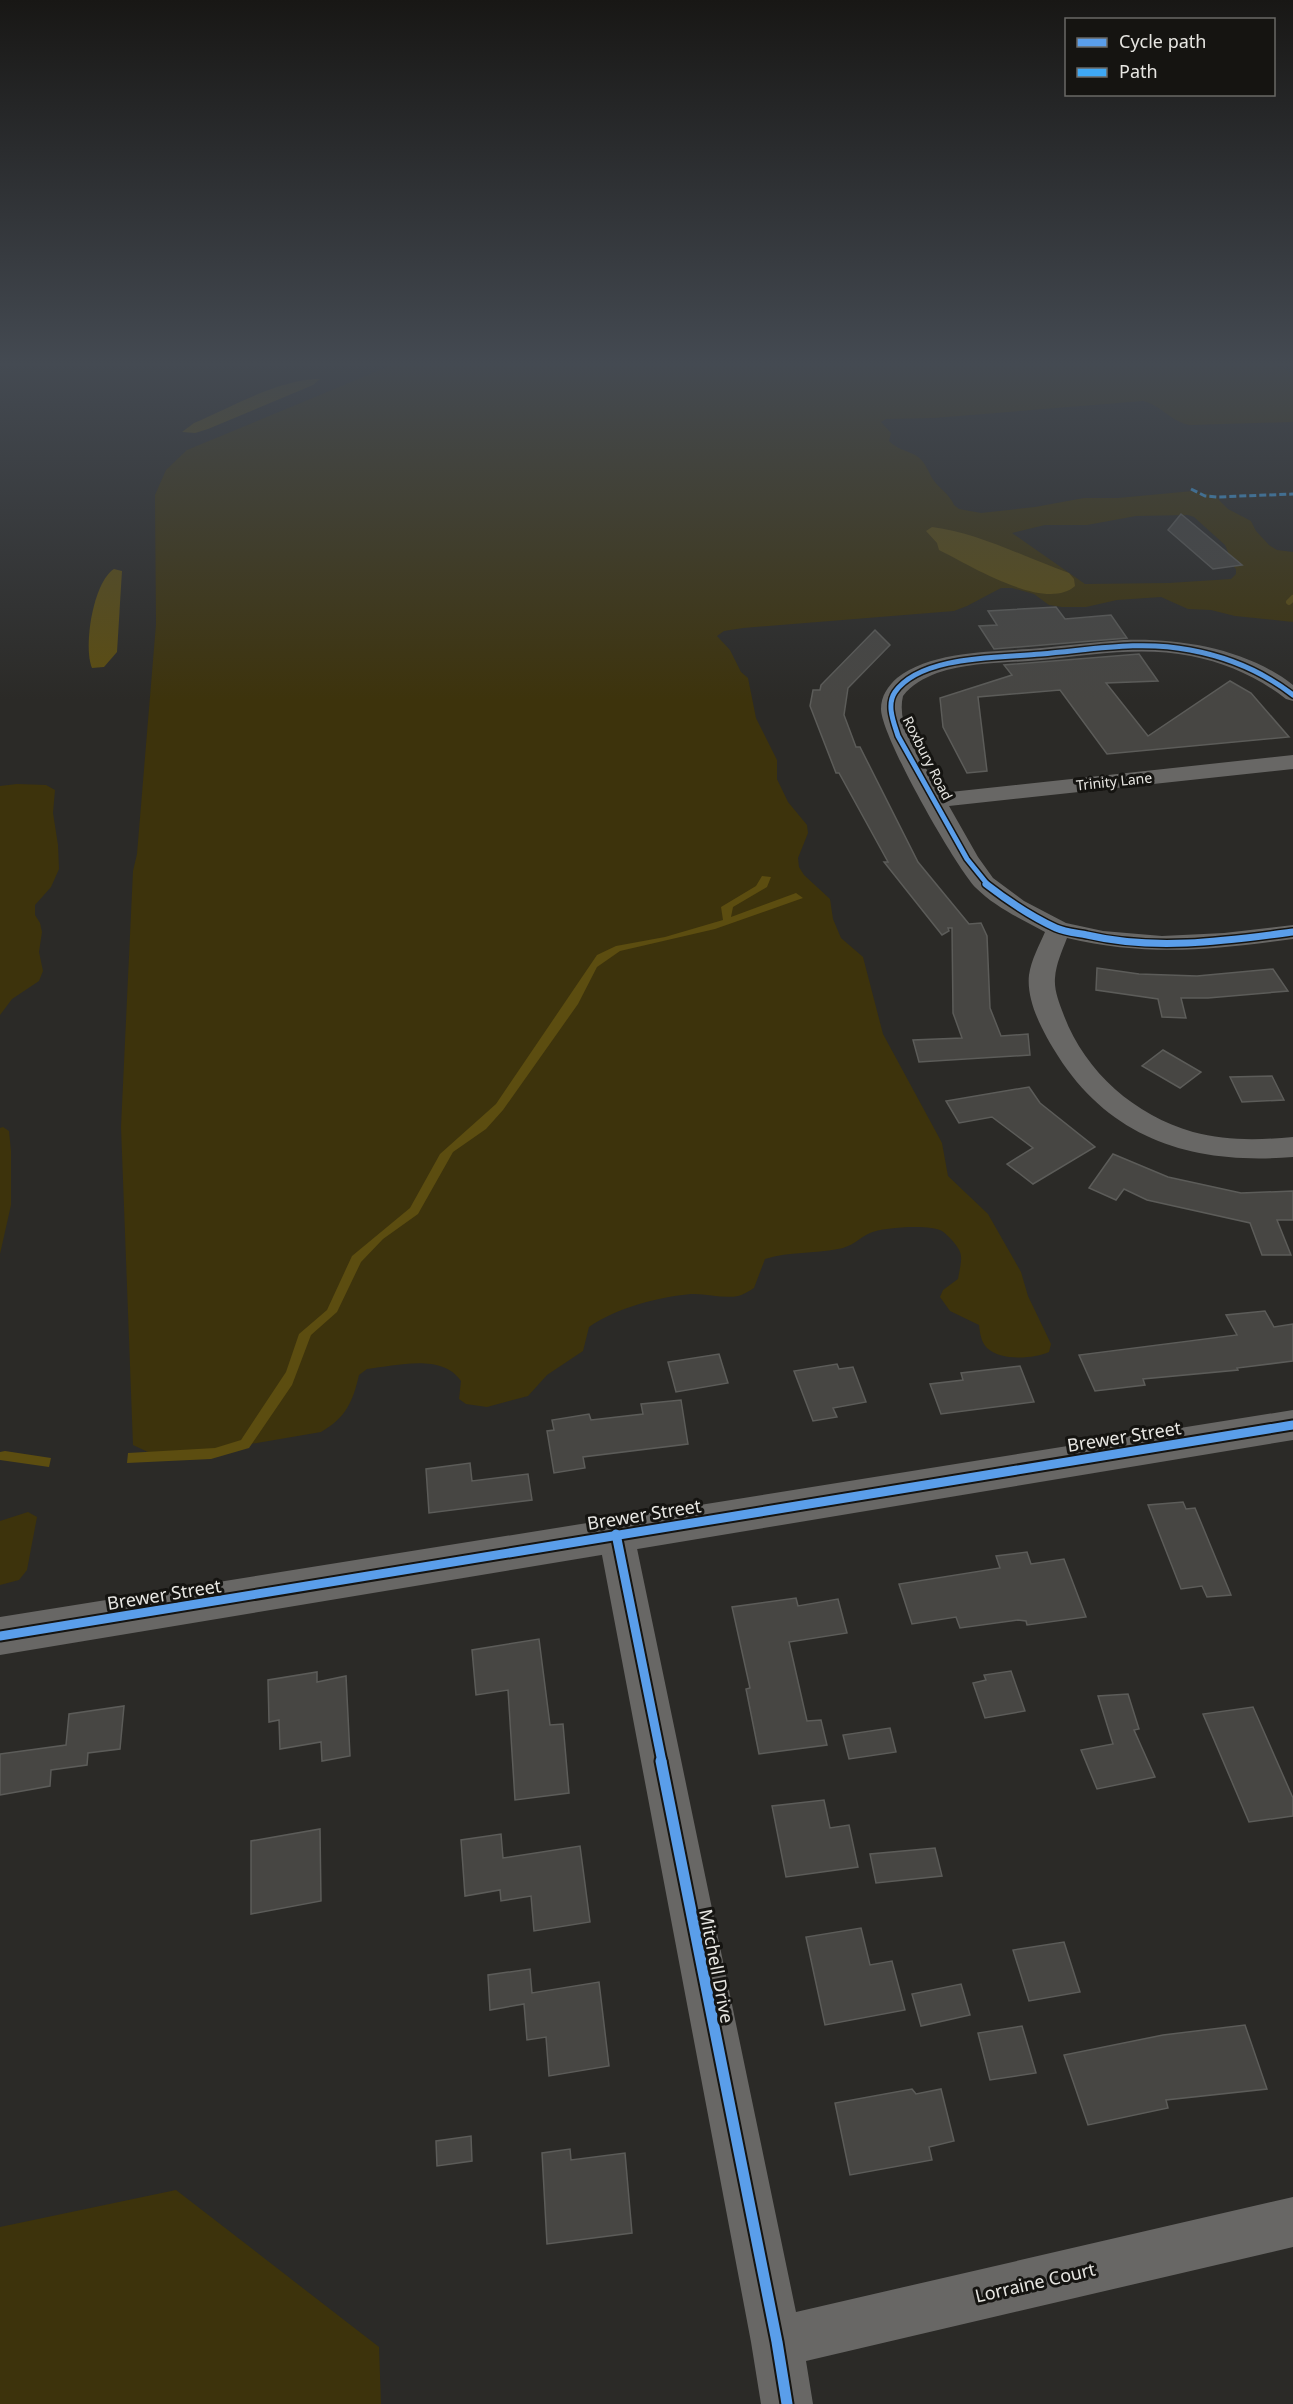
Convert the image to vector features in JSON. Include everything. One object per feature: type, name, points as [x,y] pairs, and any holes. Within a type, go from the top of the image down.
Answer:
[{"type":"main road","name":"Brewer Street","points":[[0,1636],[1293,1425]]},
{"type":"street","name":"Roxbury Road","points":[[1293,696],[1260,671],[1222,657],[1172,647],[1133,646],[967,661],[933,668],[907,679],[894,696],[891,714],[898,736],[934,801],[967,859],[985,883],[1016,906],[1058,929],[1103,939],[1162,944],[1224,941],[1293,932]]},
{"type":"street","name":"Trinity Lane","points":[[934,801],[1293,762]]},
{"type":"street","points":[[1058,929],[1042,978],[1052,1025],[1075,1067],[1111,1104],[1158,1132],[1218,1148],[1293,1147]]},
{"type":"street","name":"Mitchell Drive","points":[[616,1534],[777,2342],[787,2404]]},
{"type":"street","name":"Lorraine Court","points":[[777,2342],[1293,2222]]},
{"type":"shaded area","points":[[164,475],[930,475],[959,509],[981,513],[1035,507],[1084,498],[1118,498],[1193,491],[1214,495],[1228,509],[1251,521],[1256,531],[1269,545],[1277,550],[1293,552],[1293,622],[1235,616],[1211,610],[1188,609],[1161,597],[1117,600],[1086,607],[1062,607],[1049,605],[1034,594],[1012,588],[1001,588],[954,611],[743,628],[724,631],[717,636],[730,650],[741,672],[748,678],[756,718],[777,760],[777,779],[788,802],[807,825],[808,833],[798,858],[799,867],[804,875],[830,899],[833,919],[841,938],[863,957],[883,1034],[942,1143],[948,1176],[988,1214],[1021,1272],[1028,1296],[1051,1344],[1049,1352],[1017,1358],[1000,1355],[987,1348],[982,1340],[979,1325],[950,1311],[940,1297],[943,1290],[958,1279],[961,1255],[955,1244],[942,1231],[936,1229],[896,1228],[870,1233],[843,1248],[765,1259],[754,1288],[740,1295],[732,1297],[697,1294],[678,1296],[638,1304],[612,1314],[589,1327],[583,1351],[547,1375],[528,1396],[487,1407],[466,1404],[459,1399],[461,1381],[453,1372],[431,1364],[391,1366],[367,1369],[359,1375],[347,1408],[337,1421],[321,1432],[215,1450],[150,1453],[133,1445],[121,1127],[133,871],[137,854],[156,624],[155,495]],"holes":[[[1188,515],[1194,517],[1225,545],[1228,552],[1224,557],[1236,569],[1236,574],[1231,579],[1169,583],[1085,584],[1012,533],[1045,525],[1087,525],[1136,516]]]},
{"type":"shaded area","points":[[932,527],[967,534],[1069,573],[1074,579],[1075,586],[1062,593],[1045,594],[1026,590],[987,575],[939,550],[937,543],[926,531]]},
{"type":"shaded area","points":[[114,569],[122,571],[117,652],[104,667],[92,668],[89,631],[95,600],[100,587]]},
{"type":"shaded area","points":[[46,785],[55,790],[53,813],[59,869],[51,887],[35,905],[35,915],[42,932],[39,952],[43,971],[39,981],[12,999],[0,1015],[0,786]]},
{"type":"shaded area","points":[[762,876],[771,877],[767,887],[733,907],[731,917],[796,893],[803,898],[715,929],[620,951],[597,967],[578,1004],[503,1110],[486,1129],[453,1152],[418,1214],[383,1239],[361,1262],[337,1312],[311,1335],[292,1385],[249,1448],[211,1459],[127,1463],[128,1453],[215,1448],[241,1440],[286,1372],[299,1334],[327,1310],[352,1256],[410,1208],[440,1154],[496,1104],[597,955],[616,946],[665,937],[723,920],[721,907],[756,886]]},
{"type":"shaded area","points":[[3,1127],[9,1131],[11,1205],[0,1254],[0,1128]]},
{"type":"shaded area","points":[[0,1452],[51,1458],[49,1467],[0,1460]]},
{"type":"shaded area","points":[[28,1512],[37,1517],[27,1570],[19,1580],[0,1585],[0,1521]]},
{"type":"shaded area","points":[[176,2190],[379,2347],[381,2404],[0,2404],[0,2227]]},
{"type":"building","points":[[1181,514],[1242,565],[1213,569],[1168,530]]},
{"type":"building","points":[[1056,607],[1065,619],[1111,615],[1127,638],[994,649],[979,626],[997,625],[988,611]]},
{"type":"building","points":[[875,630],[890,645],[848,688],[844,715],[856,747],[860,747],[918,862],[969,924],[981,923],[987,936],[990,1008],[1001,1036],[1028,1034],[1030,1055],[919,1062],[913,1040],[962,1038],[953,1013],[952,928],[948,928],[949,931],[942,935],[884,862],[888,862],[839,773],[836,773],[810,706],[813,690],[820,690],[821,685]]},
{"type":"building","points":[[1139,654],[1158,681],[1106,683],[1148,736],[1230,681],[1251,693],[1289,737],[1107,754],[1060,690],[978,697],[987,771],[967,773],[943,727],[940,698],[1012,675],[1004,665]]},
{"type":"building","points":[[1097,968],[1139,974],[1197,976],[1273,969],[1288,991],[1181,998],[1186,1018],[1162,1017],[1158,999],[1096,990]]},
{"type":"building","points":[[1163,1050],[1201,1072],[1180,1088],[1142,1066]]},
{"type":"building","points":[[1272,1076],[1284,1100],[1242,1102],[1230,1077]]},
{"type":"building","points":[[1029,1087],[1040,1103],[1095,1147],[1033,1184],[1007,1164],[1033,1148],[992,1117],[959,1123],[946,1101]]},
{"type":"building","points":[[1113,1154],[1168,1177],[1241,1193],[1293,1191],[1293,1220],[1277,1220],[1291,1255],[1262,1255],[1250,1223],[1147,1200],[1124,1189],[1116,1200],[1089,1188]]},
{"type":"building","points":[[1265,1311],[1274,1327],[1293,1324],[1293,1361],[1237,1368],[1238,1370],[1143,1379],[1145,1385],[1095,1391],[1079,1355],[1237,1335],[1226,1315]]},
{"type":"building","points":[[719,1354],[728,1383],[676,1392],[668,1362]]},
{"type":"building","points":[[837,1364],[839,1369],[853,1367],[866,1402],[833,1408],[837,1417],[813,1421],[794,1371]]},
{"type":"building","points":[[1020,1366],[1034,1402],[941,1414],[930,1384],[963,1380],[961,1373]]},
{"type":"building","points":[[681,1400],[688,1444],[583,1457],[585,1468],[554,1473],[547,1431],[554,1430],[552,1420],[589,1414],[591,1420],[643,1414],[641,1404]]},
{"type":"building","points":[[470,1463],[472,1481],[528,1474],[532,1500],[429,1513],[426,1469]]},
{"type":"building","points":[[1183,1502],[1186,1509],[1195,1508],[1231,1595],[1207,1597],[1202,1586],[1181,1589],[1148,1505]]},
{"type":"building","points":[[1027,1552],[1031,1564],[1064,1559],[1086,1617],[1027,1625],[1026,1621],[1018,1620],[960,1628],[956,1617],[912,1624],[899,1584],[1000,1568],[996,1556]]},
{"type":"building","points":[[796,1598],[798,1606],[838,1599],[847,1633],[789,1642],[807,1721],[821,1720],[827,1745],[759,1754],[746,1689],[750,1688],[732,1607]]},
{"type":"building","points":[[539,1639],[550,1725],[563,1724],[569,1793],[515,1800],[508,1690],[476,1695],[472,1650]]},
{"type":"building","points":[[1011,1671],[1025,1711],[985,1718],[973,1683],[986,1680],[984,1675]]},
{"type":"building","points":[[317,1672],[317,1682],[346,1676],[350,1756],[322,1761],[321,1742],[280,1749],[279,1720],[269,1722],[268,1680]]},
{"type":"building","points":[[1128,1694],[1139,1729],[1134,1730],[1155,1777],[1097,1789],[1081,1750],[1113,1744],[1098,1696]]},
{"type":"building","points":[[124,1706],[120,1749],[88,1753],[87,1765],[51,1770],[50,1786],[0,1795],[0,1754],[66,1745],[69,1714]]},
{"type":"building","points":[[1253,1707],[1293,1798],[1293,1816],[1249,1822],[1203,1714]]},
{"type":"building","points":[[890,1728],[896,1752],[849,1759],[843,1735]]},
{"type":"building","points":[[824,1800],[830,1828],[849,1825],[858,1867],[786,1877],[772,1806]]},
{"type":"building","points":[[320,1829],[321,1901],[251,1914],[251,1841]]},
{"type":"building","points":[[501,1834],[503,1858],[580,1846],[590,1922],[534,1931],[531,1896],[501,1901],[500,1890],[465,1896],[461,1840]]},
{"type":"building","points":[[935,1848],[942,1876],[876,1883],[870,1854]]},
{"type":"building","points":[[861,1928],[870,1965],[892,1961],[905,2010],[825,2025],[806,1937]]},
{"type":"building","points":[[1064,1942],[1080,1992],[1029,2001],[1013,1950]]},
{"type":"building","points":[[530,1969],[532,1993],[599,1982],[609,2066],[549,2076],[546,2037],[527,2040],[524,2004],[490,2010],[488,1975]]},
{"type":"building","points":[[961,1984],[970,2015],[921,2026],[912,1994]]},
{"type":"building","points":[[1245,2025],[1267,2089],[1166,2100],[1168,2108],[1088,2125],[1064,2055],[1163,2035]]},
{"type":"building","points":[[1022,2026],[1036,2073],[990,2080],[978,2033]]},
{"type":"building","points":[[912,2089],[916,2094],[941,2089],[954,2141],[929,2147],[932,2160],[850,2175],[835,2103]]},
{"type":"building","points":[[471,2136],[472,2161],[437,2166],[436,2141]]},
{"type":"building","points":[[570,2149],[571,2160],[625,2153],[632,2233],[547,2244],[542,2153]]},
{"type":"waterway","points":[[1289,602],[1293,598]]},
{"type":"marked path","points":[[1191,489],[1205,496],[1217,497],[1293,494]]},
{"type":"cycle path","points":[[1293,695],[1266,676],[1237,662],[1173,647],[1140,645],[987,658],[946,664],[910,678],[896,691],[891,706],[898,736],[967,859],[985,883],[1015,906],[1058,929],[1103,939],[1162,944],[1224,941],[1293,932]]},
{"type":"cycle path","points":[[0,1636],[1293,1425]]},
{"type":"cycle path","points":[[616,1534],[777,2342],[787,2404]]}]
